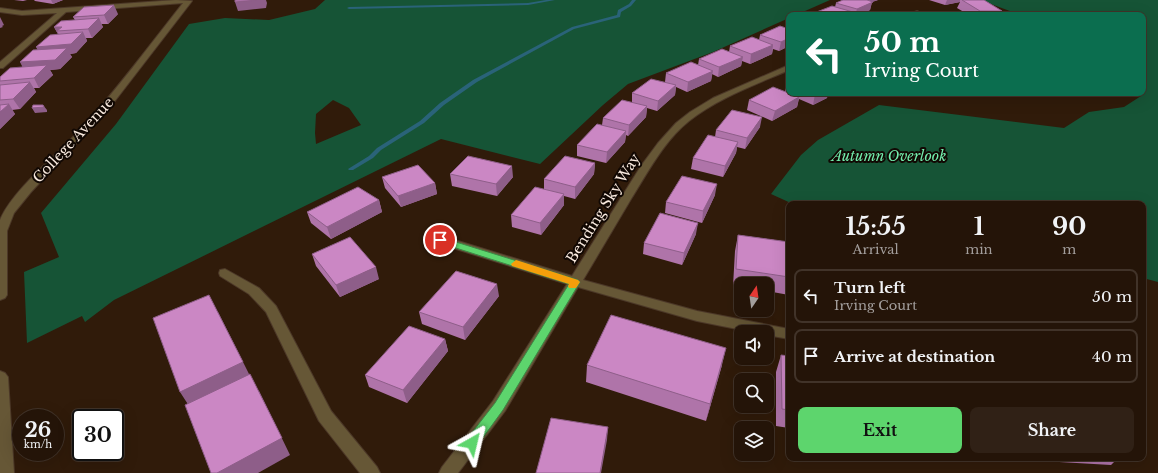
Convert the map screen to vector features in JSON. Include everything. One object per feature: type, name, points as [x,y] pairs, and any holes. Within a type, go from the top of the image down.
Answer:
[{"type":"street","points":[[0,10],[22,13],[189,0]]},
{"type":"street","name":"College Avenue","points":[[0,295],[1,232],[9,212],[27,190],[108,104],[189,0]]},
{"type":"street","points":[[0,66],[64,10]]},
{"type":"street","name":"Bending Sky Way","points":[[448,473],[499,406],[646,166],[664,141],[691,115],[716,100],[786,68]]},
{"type":"street","points":[[440,240],[575,282],[697,316],[786,333]]},
{"type":"street","points":[[225,273],[254,291],[271,310],[325,416],[371,473]]},
{"type":"street","points":[[0,377],[5,473]]},
{"type":"green space","points":[[325,0],[830,0],[803,12],[786,12],[786,19],[713,52],[628,84],[603,105],[540,164],[441,139],[114,300],[85,322],[82,316],[27,343],[24,272],[59,257],[41,213],[116,124],[189,24],[225,18],[269,20],[315,9]],"holes":[[[333,100],[349,108],[361,125],[316,144],[316,114]]]},
{"type":"green space","name":"Autumn Overlook","points":[[980,0],[1158,0],[1158,282],[1146,279],[1146,201],[786,201],[771,194],[801,155],[818,140],[879,105],[1064,128],[1089,112],[1124,107],[1141,96],[1146,96],[1146,12],[1013,12]]},
{"type":"building","points":[[235,0],[258,0],[235,2]]},
{"type":"building","points":[[843,0],[867,0],[873,2],[857,9],[836,3]]},
{"type":"building","points":[[962,0],[984,0],[1002,11],[980,11]]},
{"type":"building","points":[[114,5],[104,15],[73,17],[84,7]]},
{"type":"building","points":[[832,6],[853,12],[817,12]]},
{"type":"building","points":[[99,18],[88,29],[57,31],[62,27],[54,27],[61,21]]},
{"type":"building","points":[[780,26],[786,28],[786,40],[781,42],[760,35]]},
{"type":"building","points":[[83,32],[71,44],[36,47],[50,35]]},
{"type":"building","points":[[752,37],[773,45],[751,54],[730,46]]},
{"type":"building","points":[[67,48],[55,60],[20,62],[33,50]]},
{"type":"building","points":[[722,49],[743,57],[719,67],[699,59]]},
{"type":"building","points":[[691,62],[713,71],[688,82],[666,73]]},
{"type":"building","points":[[47,65],[34,78],[0,81],[0,77],[10,68]]},
{"type":"building","points":[[651,79],[676,85],[658,101],[632,93]]},
{"type":"building","points":[[30,82],[13,99],[0,100],[0,85]]},
{"type":"building","points":[[773,87],[786,92],[786,96],[799,97],[775,111],[749,100]]},
{"type":"building","points":[[622,100],[647,106],[629,125],[603,118]]},
{"type":"building","points":[[9,104],[0,112],[0,105]]},
{"type":"building","points":[[33,105],[43,105],[44,107],[32,108]]},
{"type":"building","points":[[732,110],[762,117],[747,138],[716,130]]},
{"type":"building","points":[[597,124],[626,131],[607,152],[577,145]]},
{"type":"building","points":[[708,135],[738,142],[725,166],[693,158]]},
{"type":"building","points":[[468,156],[512,166],[496,184],[450,174]]},
{"type":"building","points":[[565,156],[595,163],[575,187],[544,179]]},
{"type":"building","points":[[418,165],[435,183],[398,196],[382,177]]},
{"type":"building","points":[[682,176],[717,184],[703,211],[666,202]]},
{"type":"building","points":[[358,187],[379,200],[327,227],[307,212]]},
{"type":"building","points":[[535,187],[564,194],[540,223],[511,215]]},
{"type":"building","points":[[660,213],[698,223],[684,253],[644,243]]},
{"type":"building","points":[[738,235],[786,242],[786,277],[736,269]]},
{"type":"building","points":[[350,237],[376,267],[336,285],[312,254]]},
{"type":"building","points":[[456,271],[497,284],[463,327],[419,312]]},
{"type":"building","points":[[209,295],[243,362],[180,392],[153,318]]},
{"type":"building","points":[[611,315],[726,348],[710,404],[587,365]]},
{"type":"building","points":[[409,326],[445,339],[403,390],[365,375]]},
{"type":"building","points":[[781,355],[786,356],[786,410],[782,409]]},
{"type":"building","points":[[250,374],[282,438],[217,473],[211,473],[185,405]]},
{"type":"building","points":[[551,418],[608,427],[600,473],[536,473]]},
{"type":"waterway","points":[[349,8],[528,4],[553,0]]},
{"type":"waterway","points":[[351,169],[371,157],[379,149],[422,122],[442,104],[475,81],[573,28],[619,16],[619,11],[630,5],[634,0]]},
{"type":"slow traffic","points":[[516,264],[575,282],[573,286]]},
{"type":"route","points":[[440,240],[575,282],[499,406],[472,443]]}]
